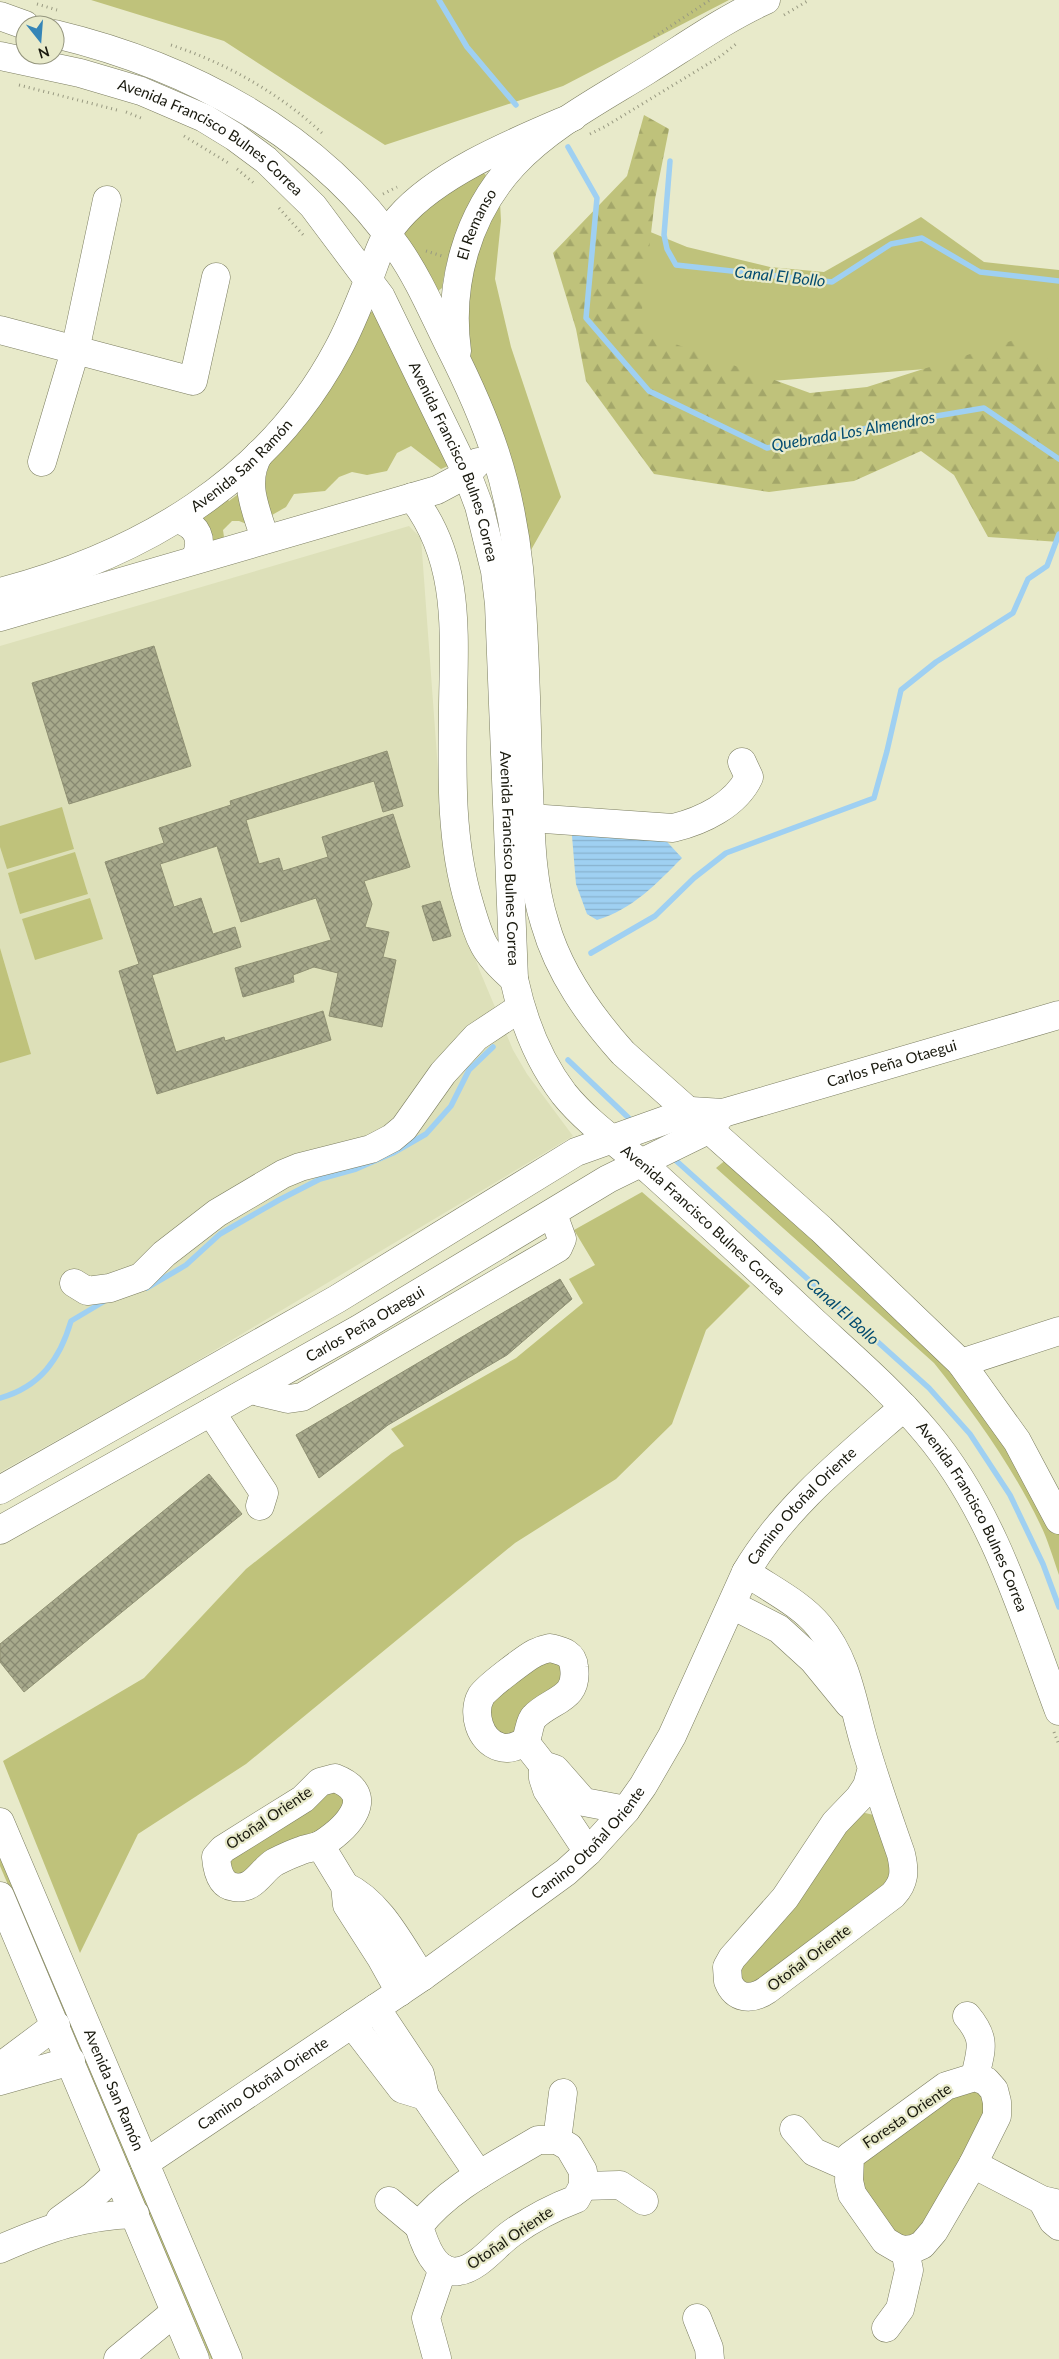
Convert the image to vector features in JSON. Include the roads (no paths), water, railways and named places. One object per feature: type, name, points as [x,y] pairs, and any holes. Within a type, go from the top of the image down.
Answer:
[{"type":"street","name":"El Remanso","points":[[460,367],[455,332],[455,297],[461,262],[473,226],[490,193],[514,164],[577,127],[687,46],[774,8]]},
{"type":"street","points":[[0,16],[15,21]]},
{"type":"street","name":"Avenida Francisco Bulnes Correa","points":[[65,37],[153,63],[223,96],[288,138],[340,183],[387,234],[399,251],[460,367],[491,438],[502,470],[511,510],[519,570],[533,873],[538,900],[555,952],[568,980],[584,1006],[613,1042],[698,1122],[821,1229],[961,1363],[1017,1442],[1059,1520]]},
{"type":"street","name":"Avenida Francisco Bulnes Correa","points":[[0,56],[80,73],[141,91],[180,106],[234,137],[266,160],[314,206],[369,279],[393,318],[467,474],[488,538],[499,604],[514,979],[520,1008],[528,1031],[550,1073],[582,1113],[621,1136],[646,1159],[904,1406],[951,1464],[985,1522],[999,1552],[1059,1711]]},
{"type":"street","name":"El Remanso","points":[[387,234],[399,218],[420,198],[501,148],[577,127]]},
{"type":"street","points":[[314,206],[322,205],[334,197],[340,183]]},
{"type":"street","points":[[42,462],[75,351],[107,200]]},
{"type":"street","name":"Avenida San Ramón","points":[[0,592],[77,569],[118,551],[177,519],[222,486],[259,454],[286,425],[324,374],[349,326],[369,279],[376,255],[387,234]]},
{"type":"street","points":[[0,330],[193,381],[216,277]]},
{"type":"street","points":[[369,279],[377,277],[394,280],[408,287],[432,311]]},
{"type":"street","points":[[0,617],[437,490],[467,474],[481,458],[491,438]]},
{"type":"street","points":[[259,454],[253,463],[250,480],[266,539]]},
{"type":"street","points":[[412,497],[424,513],[442,550],[454,607],[453,740],[456,847],[462,879],[480,938],[492,961],[514,979]]},
{"type":"street","points":[[177,519],[188,522],[196,530],[200,545],[195,559]]},
{"type":"street","points":[[530,818],[673,828],[694,823],[712,814],[744,788],[749,777],[742,762]]},
{"type":"street","points":[[74,1283],[87,1291],[110,1288],[141,1277],[164,1254],[217,1213],[283,1174],[309,1164],[371,1149],[392,1138],[404,1128],[443,1073],[476,1037],[520,1008]]},
{"type":"street","name":"Carlos Peña Otaegui","points":[[0,1490],[337,1299],[576,1152],[621,1136],[698,1122],[1059,1015]]},
{"type":"street","name":"Carlos Peña Otaegui","points":[[0,1530],[359,1329],[646,1159],[698,1122]]},
{"type":"street","points":[[251,1390],[288,1399],[302,1396],[558,1248],[562,1239],[553,1214]]},
{"type":"street","points":[[337,1299],[339,1316],[350,1327],[359,1329]]},
{"type":"street","points":[[303,1318],[313,1321],[322,1328],[325,1339],[322,1350]]},
{"type":"street","points":[[961,1363],[1059,1331]]},
{"type":"street","name":"Camino Otoñal Oriente","points":[[145,2163],[422,1977],[543,1889],[588,1852],[626,1810],[654,1770],[672,1736],[746,1572],[759,1550],[791,1511],[904,1406]]},
{"type":"street","points":[[211,1412],[264,1493],[260,1506]]},
{"type":"street","name":"Otoñal Oriente","points":[[746,1572],[805,1612],[819,1626],[841,1659],[854,1696],[856,1716],[904,1867],[904,1878],[896,1892],[762,1994],[749,1998],[737,1994],[732,1989],[727,1977],[729,1962],[785,1898],[845,1811],[864,1791],[872,1768]]},
{"type":"street","name":"Otoñal Oriente","points":[[732,1605],[779,1629],[796,1644],[828,1677],[856,1716]]},
{"type":"street","points":[[526,1742],[544,1765],[555,1769],[584,1802],[626,1810]]},
{"type":"street","points":[[544,1765],[543,1778],[547,1790],[588,1852]]},
{"type":"street","name":"Otoñal Oriente","points":[[335,1778],[355,1789],[356,1810],[345,1825],[320,1845],[298,1851],[272,1864],[252,1883],[242,1888],[232,1887],[226,1883],[220,1877],[217,1868],[216,1857],[223,1849],[303,1799],[320,1782],[335,1778]]},
{"type":"street","points":[[845,1811],[864,1804],[874,1806],[887,1814]]},
{"type":"street","name":"Avenida San Ramón","points":[[0,1822],[228,2359]]},
{"type":"street","points":[[320,1845],[346,1886],[347,1905],[400,1992]]},
{"type":"street","points":[[346,1886],[359,1892],[372,1904],[422,1977]]},
{"type":"street","name":"Avenida San Ramón","points":[[0,1896],[56,2025],[195,2359]]},
{"type":"street","points":[[376,2008],[420,2074],[425,2096],[479,2175]]},
{"type":"street","points":[[794,2129],[814,2152],[848,2167],[852,2194],[885,2241],[905,2250],[922,2245],[934,2230],[973,2164],[997,2116],[997,2102],[994,2090],[986,2081],[975,2077],[981,2047],[979,2030],[967,2016]]},
{"type":"street","points":[[352,2024],[402,2089],[425,2096]]},
{"type":"street","points":[[0,2066],[56,2025]]},
{"type":"street","points":[[0,2081],[71,2061]]},
{"type":"street","name":"Foresta Oriente","points":[[848,2167],[850,2156],[859,2148],[946,2086],[975,2077]]},
{"type":"street","points":[[557,2140],[563,2092]]},
{"type":"street","points":[[419,2226],[430,2212],[479,2175],[538,2140],[557,2140],[569,2147],[583,2171],[583,2186],[620,2185],[644,2202]]},
{"type":"street","points":[[973,2164],[1050,2202],[1053,2221],[1059,2226]]},
{"type":"street","points":[[34,2234],[65,2217],[93,2196],[117,2174]]},
{"type":"street","name":"Otoñal Oriente","points":[[443,2268],[458,2272],[474,2264],[510,2234],[544,2211],[576,2199],[583,2186]]},
{"type":"street","points":[[389,2201],[419,2226],[431,2255],[443,2268],[426,2318],[437,2358]]},
{"type":"street","points":[[0,2249],[67,2222],[101,2216],[135,2214]]},
{"type":"street","points":[[886,2328],[900,2309],[909,2270],[905,2250]]},
{"type":"street","points":[[118,2359],[175,2312]]},
{"type":"street","points":[[697,2318],[709,2348],[710,2359]]},
{"type":"water","points":[[577,825],[658,832],[682,858],[643,895],[622,909],[597,920],[587,914],[576,884],[572,836]]},
{"type":"waterway","name":"Quebrada Los Almendros","points":[[439,0],[467,47],[516,105]]},
{"type":"waterway","name":"Quebrada Los Almendros","points":[[568,147],[597,198],[586,318],[649,391],[767,448],[883,425],[984,408],[1059,459]]},
{"type":"waterway","name":"Canal El Bollo","points":[[670,161],[664,235],[667,249],[676,265],[832,282],[891,244],[922,238],[980,272],[1059,281]]},
{"type":"waterway","points":[[591,953],[655,916],[694,878],[726,853],[874,798],[901,690],[936,662],[1013,613],[1028,579],[1047,566],[1059,534]]},
{"type":"waterway","points":[[147,1288],[186,1265],[220,1234],[279,1200],[320,1179],[356,1169],[393,1153],[426,1134],[451,1106],[469,1070],[493,1047]]},
{"type":"waterway","name":"Canal El Bollo","points":[[568,1060],[635,1124]]},
{"type":"waterway","name":"Canal El Bollo","points":[[672,1157],[929,1388],[970,1434],[1010,1495],[1043,1564],[1059,1607]]},
{"type":"waterway","points":[[0,1398],[26,1387],[37,1379],[46,1370],[61,1348],[71,1321],[103,1302]]}]
